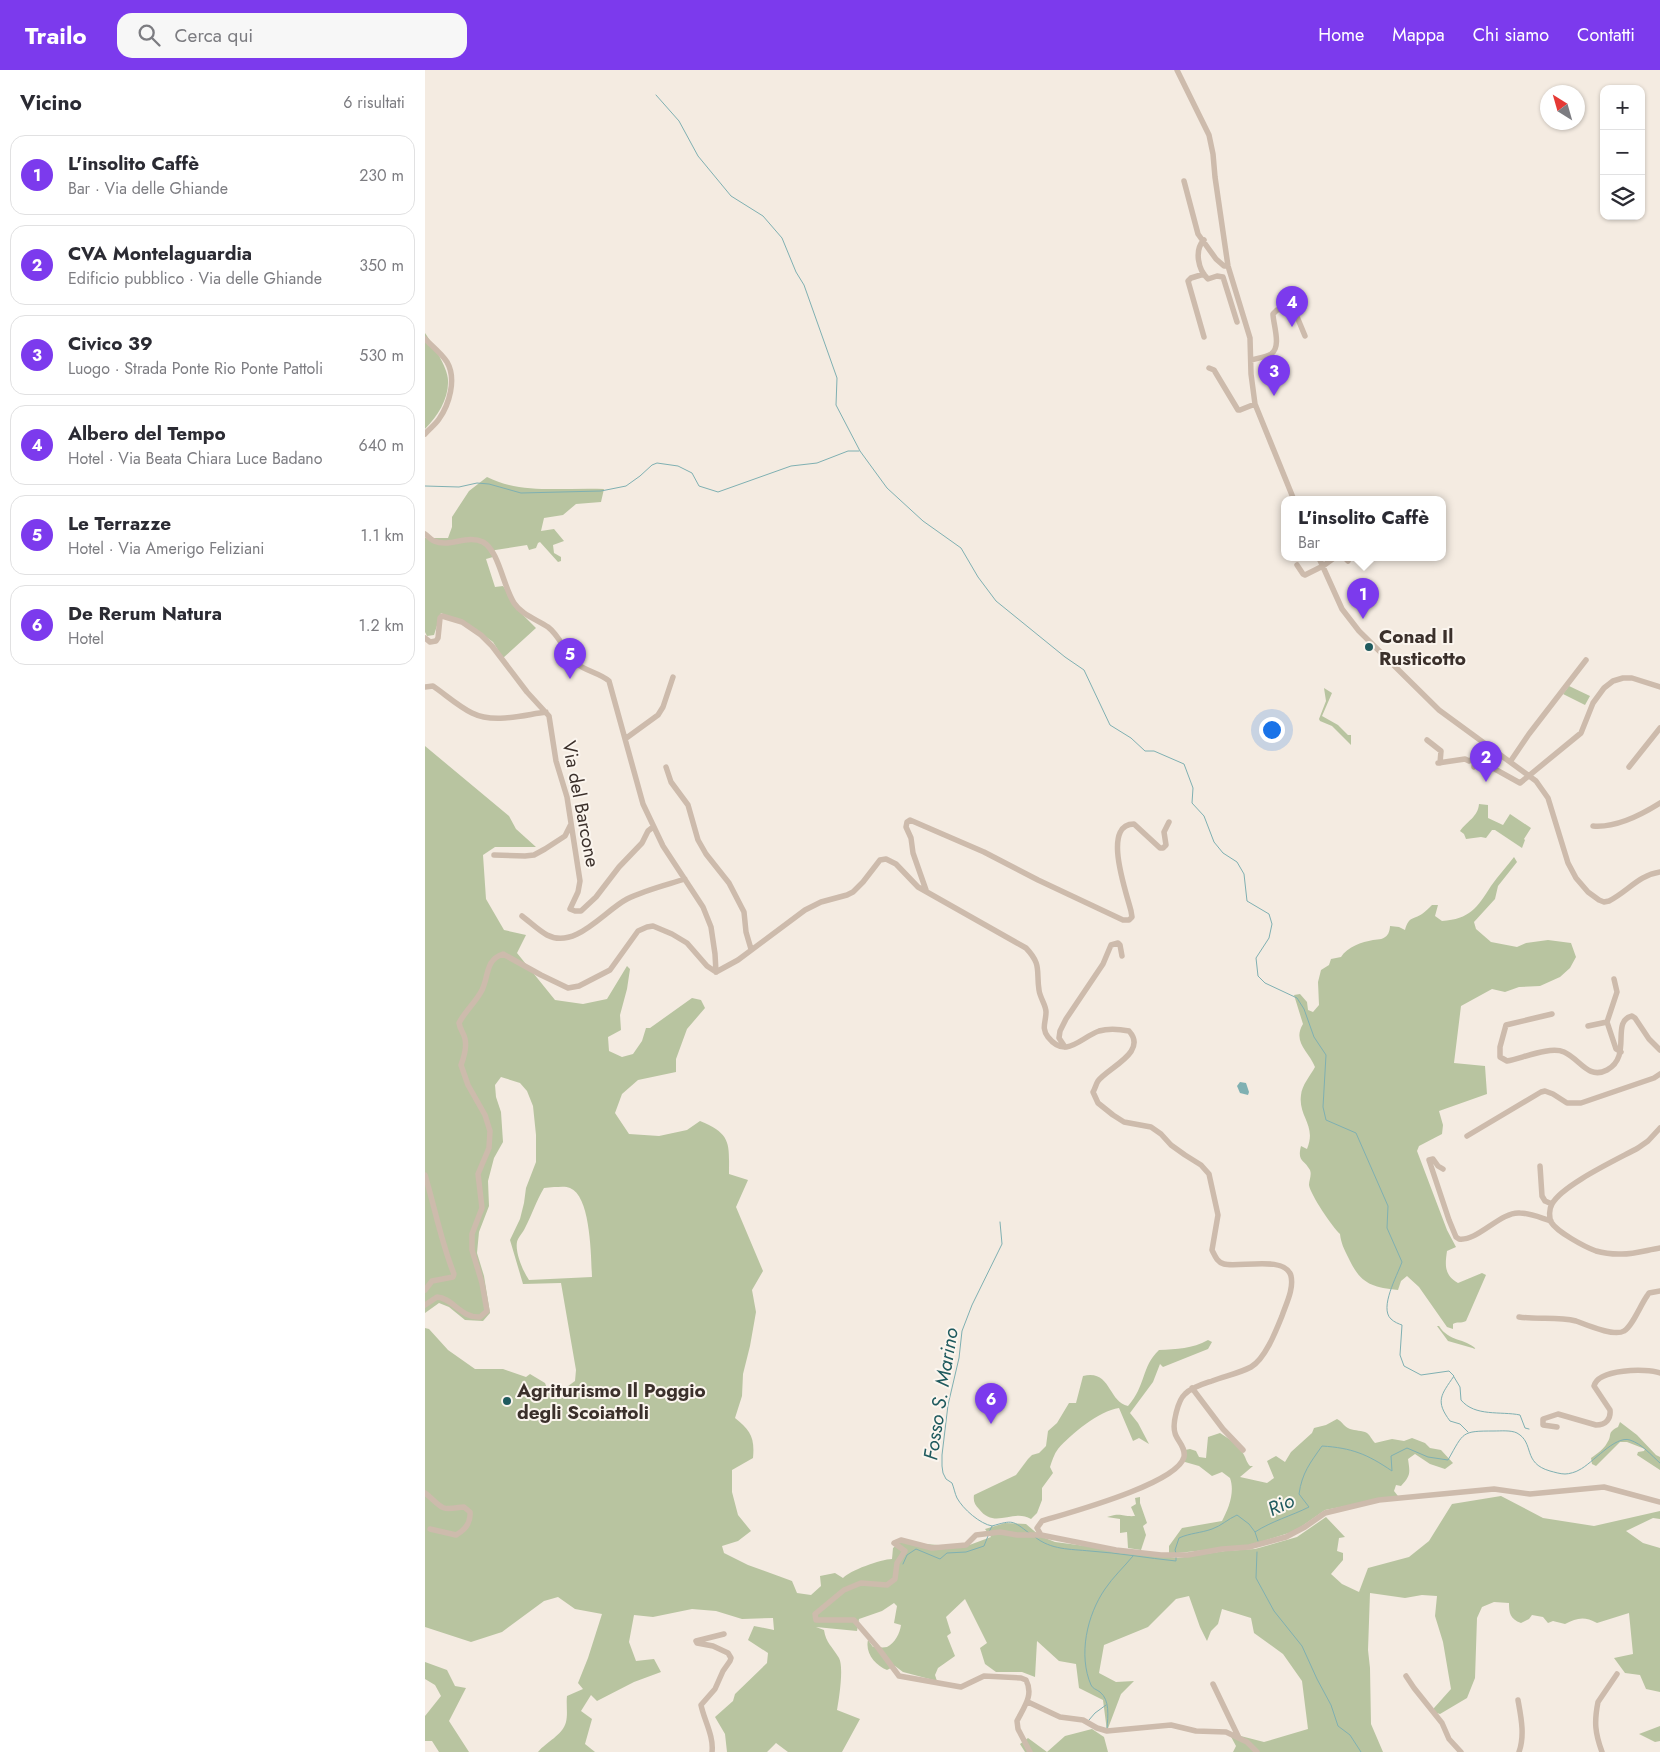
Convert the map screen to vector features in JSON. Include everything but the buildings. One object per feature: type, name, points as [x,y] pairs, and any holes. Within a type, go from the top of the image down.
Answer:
[{"type":"street","points":[[1177,70],[1209,135],[1229,266],[1250,338],[1255,404],[1292,496]]},
{"type":"street","points":[[1183,181],[1198,234],[1204,240],[1216,260],[1224,266],[1229,266]]},
{"type":"street","points":[[1204,240],[1197,249],[1203,274],[1208,278],[1221,275],[1223,277],[1237,322]]},
{"type":"street","points":[[1203,274],[1188,281],[1204,337]]},
{"type":"street","points":[[1251,360],[1271,354],[1275,350],[1277,345],[1273,314],[1277,310],[1293,308],[1305,336]]},
{"type":"street","points":[[425,339],[447,362],[451,377],[447,404],[439,419],[425,434]]},
{"type":"street","points":[[1209,368],[1214,370],[1238,410],[1255,404]]},
{"type":"street","points":[[425,534],[434,541],[451,544],[468,540],[483,542],[492,550],[499,564],[504,585],[514,604],[529,618],[547,627],[559,638],[567,653],[577,664],[609,681],[612,686],[643,804],[663,846],[703,907],[711,928],[716,972]]},
{"type":"street","points":[[1320,561],[1342,609],[1353,625],[1439,710],[1529,775],[1542,789],[1548,798],[1572,872],[1588,892],[1599,900],[1609,901],[1642,878],[1651,873],[1660,872]]},
{"type":"street","points":[[1297,565],[1305,575],[1330,561]]},
{"type":"street","name":"Via del Barcone","points":[[425,638],[430,642],[436,641],[442,616],[462,622],[481,635],[531,697],[549,716],[556,761],[567,797],[580,881],[578,892],[570,909],[581,911],[596,897],[619,867],[643,843],[648,831],[653,827]]},
{"type":"street","points":[[1511,762],[1529,734],[1586,660]]},
{"type":"street","points":[[625,739],[658,715],[663,707],[673,677]]},
{"type":"street","points":[[1427,740],[1441,751],[1439,763],[1475,758],[1520,783],[1581,733],[1593,703],[1604,688],[1613,681],[1632,678],[1660,687]]},
{"type":"street","points":[[425,687],[433,686],[473,714],[484,717],[503,718],[546,712]]},
{"type":"street","points":[[1629,767],[1660,728]]},
{"type":"street","points":[[1474,767],[1475,758],[1485,744]]},
{"type":"street","points":[[666,767],[671,782],[688,805],[697,840],[729,883],[744,912],[746,932],[751,949]]},
{"type":"street","points":[[1593,826],[1610,824],[1638,816],[1660,803]]},
{"type":"street","points":[[925,890],[913,853],[911,838],[906,827],[907,822],[910,820],[983,852],[1037,880],[1123,920],[1129,920],[1132,917],[1131,911],[1117,855],[1119,833],[1129,824],[1134,824],[1160,848],[1163,848],[1165,845],[1165,827],[1169,822]]},
{"type":"street","points":[[494,855],[534,855],[565,836],[571,824]]},
{"type":"street","points":[[716,972],[726,968],[805,910],[821,902],[853,892],[880,860],[887,859],[896,864],[919,887],[1026,948],[1037,962],[1039,991],[1046,1011],[1043,1028],[1054,1044],[1065,1047],[1076,1045],[1097,1032],[1110,1029],[1129,1032],[1134,1037],[1135,1043],[1131,1052],[1097,1082],[1093,1092],[1098,1103],[1123,1122],[1151,1127],[1171,1145],[1201,1165],[1209,1174],[1218,1215],[1212,1250],[1217,1260],[1227,1264],[1267,1263],[1283,1267],[1291,1276],[1290,1294],[1280,1321],[1261,1359],[1251,1367],[1192,1388],[1183,1395],[1176,1413],[1174,1431],[1184,1450],[1185,1455],[1182,1462],[1171,1472],[1145,1487],[1042,1521],[1037,1528],[1038,1535]]},
{"type":"street","points":[[522,916],[546,934],[555,938],[566,937],[579,934],[637,894],[685,879]]},
{"type":"street","points":[[425,1305],[437,1296],[443,1297],[472,1318],[480,1317],[487,1311],[482,1283],[472,1250],[472,1234],[482,1208],[478,1174],[489,1148],[490,1131],[485,1115],[468,1085],[461,1065],[465,1054],[465,1038],[460,1030],[459,1023],[482,990],[489,966],[496,956],[503,954],[568,988],[579,986],[610,970],[638,931],[653,926],[687,943],[707,966],[716,972]]},
{"type":"street","points":[[1065,1047],[1059,1038],[1060,1031],[1103,964],[1111,945],[1118,943],[1122,956]]},
{"type":"street","points":[[1614,979],[1617,992],[1607,1022],[1617,1049],[1621,1052]]},
{"type":"street","points":[[1552,1014],[1506,1025],[1500,1057],[1507,1061],[1557,1050],[1575,1058],[1589,1072],[1594,1074],[1602,1073],[1613,1066],[1621,1052],[1623,1022],[1626,1018],[1632,1016],[1660,1050]]},
{"type":"street","points":[[1588,1026],[1607,1022]]},
{"type":"street","points":[[1467,1136],[1541,1092],[1545,1091],[1553,1094],[1567,1103],[1581,1103],[1660,1074]]},
{"type":"street","points":[[1660,1128],[1638,1148],[1570,1186],[1558,1196],[1552,1204],[1549,1214],[1551,1221],[1565,1234],[1597,1251],[1628,1254],[1660,1248]]},
{"type":"street","points":[[1443,1169],[1433,1159],[1429,1160],[1449,1220],[1459,1240],[1466,1239],[1495,1224],[1501,1218],[1520,1212],[1551,1221]]},
{"type":"street","points":[[1540,1166],[1542,1196],[1545,1201],[1552,1204]]},
{"type":"street","points":[[425,1175],[444,1247],[455,1274],[453,1277],[431,1281],[425,1290]]},
{"type":"street","points":[[1519,1317],[1564,1318],[1619,1333],[1630,1326],[1649,1293],[1660,1291]]},
{"type":"street","points":[[1557,1427],[1543,1424],[1543,1419],[1558,1414],[1596,1425],[1607,1421],[1610,1410],[1594,1386],[1598,1379],[1611,1373],[1621,1372],[1647,1370],[1660,1373]]},
{"type":"street","points":[[1192,1388],[1243,1450]]},
{"type":"street","points":[[1030,1752],[1018,1729],[1017,1721],[1028,1702],[1030,1689],[1028,1682],[1021,1678],[984,1676],[961,1688],[899,1676],[854,1620],[816,1620],[815,1614],[844,1590],[861,1583],[887,1585],[895,1579],[897,1563],[905,1551],[894,1543],[901,1540],[931,1548],[966,1545],[976,1535],[1000,1532],[1038,1535],[1116,1550],[1181,1555],[1249,1547],[1277,1539],[1305,1527],[1325,1513],[1379,1500],[1494,1489],[1530,1494],[1604,1487],[1660,1502]]},
{"type":"street","points":[[425,1493],[433,1498],[441,1507],[446,1509],[464,1507],[470,1512],[471,1516],[463,1531],[454,1536],[430,1530]]},
{"type":"street","points":[[712,1752],[713,1746],[701,1705],[715,1689],[731,1658],[728,1653],[713,1646],[696,1642],[724,1634]]},
{"type":"street","points":[[1602,1752],[1594,1725],[1597,1706],[1617,1674]]},
{"type":"street","points":[[1406,1676],[1442,1723],[1449,1739],[1461,1752]]},
{"type":"street","points":[[1213,1684],[1239,1738]]},
{"type":"street","points":[[1518,1700],[1522,1720],[1523,1743],[1519,1752]]},
{"type":"street","points":[[1028,1702],[1059,1717],[1083,1720],[1107,1731],[1171,1725],[1197,1731],[1226,1732],[1247,1742],[1257,1752]]},
{"type":"green space","points":[[425,333],[443,362],[448,387],[442,406],[425,429]]},
{"type":"green space","points":[[487,477],[501,483],[529,488],[604,489],[601,502],[576,504],[563,515],[544,518],[541,531],[554,529],[564,541],[553,545],[554,553],[561,557],[561,561],[558,562],[540,542],[536,548],[529,550],[527,545],[489,551],[493,557],[486,559],[495,587],[503,586],[523,615],[536,628],[503,658],[493,642],[475,629],[441,613],[434,635],[427,636],[425,632],[425,538],[448,538],[452,527],[452,517],[469,491]]},
{"type":"green space","points":[[1569,686],[1590,696],[1585,705],[1563,694]]},
{"type":"green space","points":[[1324,688],[1332,693],[1322,716],[1338,725],[1348,735],[1351,735],[1351,745],[1332,726],[1319,719],[1326,701]]},
{"type":"green space","points":[[425,746],[509,816],[516,829],[536,847],[495,847],[483,855],[486,899],[504,930],[526,935],[517,953],[555,1000],[583,1004],[607,999],[627,966],[630,969],[620,1015],[621,1030],[608,1037],[609,1051],[622,1057],[633,1054],[642,1041],[646,1028],[650,1028],[692,998],[701,1000],[705,1008],[687,1029],[676,1059],[676,1072],[638,1080],[622,1094],[615,1113],[629,1134],[659,1136],[687,1130],[700,1121],[710,1126],[718,1131],[727,1141],[729,1174],[748,1180],[736,1207],[763,1271],[752,1290],[756,1312],[743,1374],[742,1396],[735,1418],[748,1430],[752,1439],[753,1458],[732,1470],[732,1492],[738,1515],[751,1531],[738,1541],[722,1546],[724,1553],[748,1565],[792,1581],[797,1593],[811,1595],[821,1586],[820,1576],[835,1573],[843,1578],[866,1566],[892,1559],[893,1548],[900,1542],[964,1547],[991,1537],[985,1529],[1005,1523],[1026,1524],[1040,1536],[1055,1542],[1178,1558],[1255,1549],[1297,1537],[1326,1517],[1345,1537],[1339,1538],[1337,1551],[1343,1553],[1343,1560],[1331,1574],[1342,1584],[1359,1592],[1368,1568],[1409,1557],[1429,1541],[1452,1504],[1501,1496],[1543,1518],[1594,1526],[1660,1511],[1660,1519],[1653,1518],[1626,1531],[1643,1543],[1660,1548],[1660,1692],[1646,1689],[1640,1675],[1625,1673],[1614,1658],[1633,1654],[1629,1613],[1597,1623],[1588,1619],[1581,1619],[1565,1624],[1553,1621],[1548,1623],[1543,1617],[1532,1615],[1521,1623],[1514,1620],[1511,1615],[1509,1603],[1494,1602],[1482,1607],[1477,1618],[1475,1678],[1467,1698],[1440,1714],[1434,1712],[1434,1708],[1451,1689],[1443,1642],[1435,1616],[1437,1596],[1422,1595],[1405,1598],[1370,1593],[1368,1650],[1371,1724],[1383,1752],[1233,1752],[1236,1746],[1229,1733],[1264,1742],[1308,1729],[1302,1681],[1283,1654],[1254,1633],[1251,1618],[1222,1609],[1218,1624],[1211,1631],[1207,1641],[1189,1596],[1176,1599],[1148,1627],[1104,1645],[1099,1673],[1116,1682],[1134,1681],[1121,1694],[1107,1731],[1103,1700],[1079,1688],[1076,1664],[1059,1661],[1037,1641],[1035,1677],[1022,1672],[996,1672],[985,1664],[980,1648],[987,1643],[965,1599],[946,1617],[951,1633],[947,1636],[955,1656],[938,1668],[935,1675],[937,1681],[903,1672],[895,1666],[887,1670],[883,1668],[872,1658],[867,1645],[868,1640],[873,1647],[887,1647],[895,1640],[901,1625],[894,1623],[897,1606],[894,1603],[882,1611],[859,1619],[857,1631],[816,1627],[824,1630],[828,1641],[839,1658],[841,1683],[837,1710],[860,1719],[842,1752],[788,1752],[776,1743],[767,1752],[727,1752],[725,1734],[715,1717],[733,1701],[735,1694],[767,1663],[768,1653],[748,1640],[754,1626],[774,1630],[773,1618],[742,1619],[716,1611],[692,1609],[653,1617],[634,1615],[629,1642],[636,1661],[654,1659],[661,1672],[634,1682],[597,1701],[591,1695],[581,1711],[592,1719],[585,1744],[595,1752],[538,1752],[558,1735],[564,1727],[567,1719],[567,1696],[583,1689],[578,1683],[602,1614],[575,1609],[558,1597],[544,1601],[502,1632],[471,1642],[425,1627],[425,1328],[429,1329],[448,1350],[475,1369],[503,1369],[526,1377],[530,1374],[545,1383],[548,1391],[560,1392],[575,1381],[576,1370],[561,1283],[523,1284],[510,1240],[520,1219],[526,1188],[536,1162],[533,1106],[527,1091],[520,1083],[501,1077],[495,1085],[496,1097],[501,1112],[503,1142],[494,1158],[488,1181],[489,1206],[479,1232],[477,1253],[484,1276],[490,1313],[483,1321],[465,1320],[449,1307],[439,1303],[425,1313]],"holes":[[[544,1188],[570,1188],[577,1193],[582,1202],[589,1228],[592,1277],[529,1280],[518,1256],[517,1246],[518,1240]]]},
{"type":"green space","points":[[1479,804],[1488,805],[1488,818],[1503,825],[1510,814],[1531,828],[1524,839],[1522,848],[1495,830],[1492,830],[1486,838],[1466,839],[1460,831],[1477,812]]},
{"type":"green space","points":[[1514,857],[1517,862],[1498,886],[1495,899],[1474,922],[1476,929],[1491,942],[1517,947],[1526,943],[1548,940],[1571,943],[1576,957],[1570,968],[1560,977],[1540,986],[1519,987],[1505,992],[1492,989],[1461,1006],[1454,1063],[1485,1066],[1487,1094],[1439,1111],[1443,1125],[1442,1134],[1419,1146],[1417,1151],[1447,1230],[1456,1247],[1447,1251],[1446,1265],[1450,1277],[1458,1283],[1482,1273],[1486,1275],[1466,1321],[1453,1324],[1453,1329],[1447,1327],[1419,1287],[1407,1276],[1401,1281],[1398,1290],[1373,1285],[1362,1278],[1352,1266],[1340,1234],[1313,1196],[1309,1185],[1310,1170],[1300,1155],[1301,1146],[1307,1149],[1310,1134],[1302,1109],[1301,1095],[1315,1067],[1300,1041],[1300,1030],[1303,1024],[1294,995],[1300,994],[1307,1002],[1308,1010],[1313,1012],[1319,1005],[1318,982],[1321,970],[1329,965],[1331,959],[1341,957],[1347,950],[1360,944],[1385,937],[1390,926],[1405,930],[1410,920],[1422,914],[1432,905],[1438,905],[1435,916],[1442,921],[1466,915],[1477,906]]},
{"type":"green space","points":[[1437,1326],[1447,1335],[1476,1349],[1448,1341]]},
{"type":"green space","points":[[1208,1340],[1212,1342],[1208,1349],[1163,1367],[1160,1364],[1153,1382],[1130,1413],[1138,1423],[1149,1444],[1139,1438],[1133,1441],[1119,1408],[1111,1410],[1094,1418],[1058,1449],[1050,1467],[1053,1473],[1042,1488],[1042,1500],[1037,1513],[1031,1519],[1024,1516],[991,1518],[976,1506],[974,1495],[1016,1475],[1032,1455],[1039,1453],[1046,1446],[1048,1431],[1057,1423],[1069,1403],[1076,1403],[1083,1376],[1092,1375],[1099,1377],[1104,1381],[1116,1399],[1128,1406],[1138,1391],[1149,1363],[1159,1350],[1190,1347]]},
{"type":"green space","points":[[1337,1419],[1352,1430],[1367,1433],[1375,1443],[1392,1439],[1404,1441],[1412,1438],[1425,1443],[1430,1448],[1441,1450],[1453,1463],[1445,1469],[1430,1464],[1415,1454],[1408,1459],[1409,1471],[1407,1479],[1401,1486],[1396,1485],[1394,1491],[1398,1496],[1325,1510],[1295,1531],[1251,1545],[1169,1554],[1169,1546],[1182,1528],[1222,1521],[1232,1494],[1230,1478],[1222,1472],[1212,1476],[1199,1466],[1185,1462],[1185,1450],[1196,1451],[1199,1457],[1206,1458],[1208,1437],[1220,1433],[1238,1446],[1250,1466],[1253,1466],[1240,1477],[1267,1483],[1274,1478],[1267,1461],[1276,1456],[1285,1462],[1291,1452],[1312,1433],[1314,1428],[1326,1425]]},
{"type":"green space","points":[[1620,1422],[1660,1457],[1660,1470],[1637,1455],[1638,1452],[1645,1449],[1627,1442],[1620,1442],[1596,1466],[1592,1464],[1591,1458],[1604,1447],[1611,1433],[1618,1427]]},
{"type":"green space","points":[[1140,1497],[1140,1503],[1147,1523],[1143,1526],[1146,1535],[1141,1550],[1128,1548],[1127,1532],[1120,1533],[1120,1519],[1107,1517],[1119,1515],[1135,1516],[1131,1507],[1136,1504],[1135,1498]]},
{"type":"green space","points":[[425,1662],[447,1670],[455,1686],[466,1688],[449,1721],[469,1752],[439,1752],[432,1741],[425,1741],[425,1716],[441,1696],[435,1685],[425,1679]]},
{"type":"green space","points":[[1660,1726],[1660,1741],[1655,1742],[1639,1734]]},
{"type":"green space","points":[[1092,1729],[1104,1737],[1108,1752],[1047,1752],[1065,1736]]},
{"type":"green space","points":[[1028,1738],[1047,1752],[1025,1752],[1020,1744]]},
{"type":"water","points":[[1240,1082],[1246,1083],[1248,1095],[1240,1093],[1237,1086]]},
{"type":"waterway","points":[[656,95],[679,121],[698,156],[731,196],[763,216],[782,238],[796,272],[804,285],[837,378],[836,405],[860,451],[887,488],[923,521],[961,548],[978,577],[996,601],[1084,670],[1110,725],[1131,738],[1145,751],[1154,751],[1184,764],[1193,788],[1192,803],[1204,816],[1214,842],[1223,853],[1237,862],[1244,874],[1247,901],[1269,914],[1272,924],[1269,938],[1256,958],[1258,976],[1265,983],[1297,998],[1304,1009],[1314,1037],[1326,1055],[1323,1107],[1326,1120],[1356,1133],[1388,1206],[1387,1228],[1402,1262],[1390,1292],[1387,1307],[1391,1319],[1402,1325],[1400,1355],[1404,1366],[1421,1375],[1449,1371],[1454,1376],[1441,1398],[1442,1408],[1450,1421],[1460,1424],[1468,1432]]},
{"type":"waterway","points":[[425,486],[459,487],[477,483],[489,484],[521,493],[601,491],[626,486],[657,463],[678,466],[692,473],[699,486],[718,492],[791,466],[817,463],[848,451],[859,451]]},
{"type":"waterway","name":"Fosso S. Marino","points":[[992,1526],[977,1519],[960,1502],[952,1483],[946,1479],[943,1473],[942,1455],[948,1405],[959,1358],[962,1331],[972,1305],[1002,1244],[1000,1222]]},
{"type":"waterway","points":[[1454,1377],[1460,1387],[1461,1400],[1467,1405],[1481,1411],[1520,1415],[1525,1428],[1529,1429]]},
{"type":"waterway","name":"Rio","points":[[1176,1553],[1175,1550],[1179,1538],[1215,1528],[1237,1515],[1249,1524],[1255,1532],[1309,1507],[1299,1494],[1300,1487],[1307,1468],[1322,1446],[1342,1448],[1359,1453],[1375,1460],[1392,1471],[1391,1456],[1407,1448],[1428,1457],[1448,1460],[1457,1444],[1465,1435],[1475,1432],[1506,1431],[1515,1432],[1522,1437],[1532,1458],[1541,1467],[1559,1473],[1567,1474],[1578,1471],[1611,1446],[1624,1440],[1630,1440],[1638,1444],[1660,1463]]},
{"type":"waterway","name":"Rio","points":[[989,1532],[992,1526],[1012,1522],[1029,1533]]},
{"type":"waterway","points":[[1255,1532],[1258,1541]]},
{"type":"waterway","name":"Rio","points":[[903,1564],[907,1555],[916,1549],[940,1559],[947,1553],[966,1552],[984,1546],[988,1536]]},
{"type":"waterway","name":"Rio","points":[[1035,1537],[1061,1548],[1176,1561],[1176,1557]]},
{"type":"waterway","points":[[1257,1552],[1256,1578],[1274,1611],[1302,1646],[1331,1705],[1338,1726],[1350,1735],[1361,1752]]},
{"type":"waterway","points":[[1107,1728],[1108,1708],[1105,1699],[1092,1686],[1087,1673],[1085,1661],[1086,1636],[1093,1611],[1099,1599],[1111,1580],[1133,1556]]},
{"type":"waterway","points":[[1089,1720],[1106,1705]]},
{"type":"place","name":"Albero del Tempo","points":[[1292,327]]},
{"type":"place","name":"Civico 39","points":[[1274,396]]},
{"type":"place","name":"L'insolito Caffè","points":[[1363,619]]},
{"type":"place","name":"Conad Il Rusticotto","points":[[1369,647]]},
{"type":"place","name":"Le Terrazze","points":[[570,679]]},
{"type":"place","name":"CVA Montelaguardia","points":[[1486,782]]},
{"type":"place","name":"Agriturismo Il Poggio degli Scoiattoli","points":[[507,1401]]},
{"type":"place","name":"De Rerum Natura","points":[[991,1424]]}]
